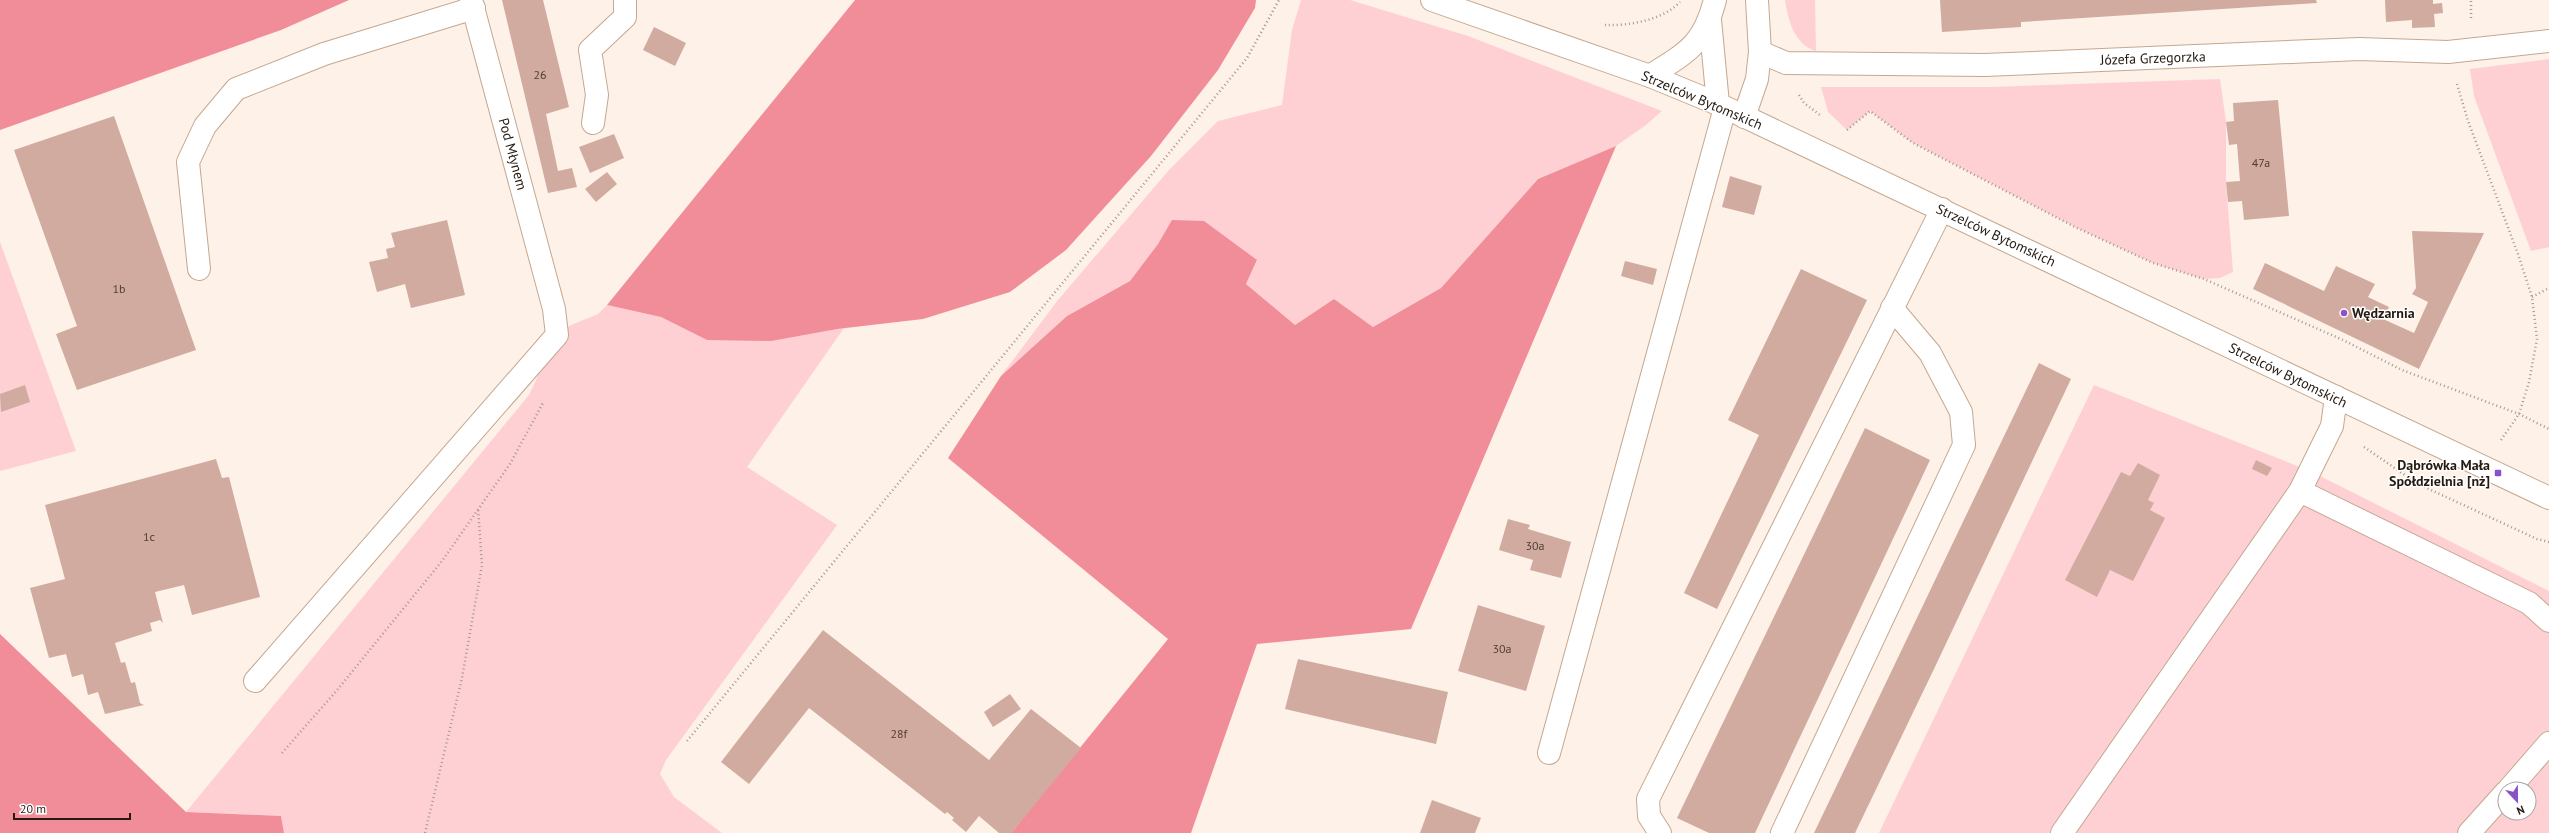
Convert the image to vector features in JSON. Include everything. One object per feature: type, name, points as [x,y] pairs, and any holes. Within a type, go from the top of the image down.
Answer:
[{"type":"street","points":[[593,123],[597,95],[590,50],[625,17],[625,0]]},
{"type":"street","name":"Strzelców Bytomskich","points":[[1432,0],[1650,76],[1729,110],[1942,209],[2549,498]]},
{"type":"street","points":[[1729,110],[1757,79],[1760,52],[1758,0]]},
{"type":"street","points":[[199,269],[188,162],[204,126],[236,89],[324,54],[472,4]]},
{"type":"street","name":"Pod Młynem","points":[[255,681],[556,336],[554,309],[472,4]]},
{"type":"street","points":[[1650,76],[1695,45],[1713,10]]},
{"type":"street","points":[[1549,753],[1729,110],[1713,10]]},
{"type":"street","name":"Józefa Grzegorzka","points":[[1760,52],[1786,63],[1977,65],[2359,49],[2448,52],[2549,41]]},
{"type":"street","points":[[1660,833],[1649,816],[1648,799],[1942,209]]},
{"type":"street","points":[[1782,833],[1964,445],[1960,412],[1954,398],[1930,353],[1892,308]]},
{"type":"street","points":[[2062,833],[2300,491],[2332,426],[2336,397]]},
{"type":"street","points":[[2300,491],[2529,603],[2549,621]]},
{"type":"street","points":[[2516,781],[2549,743]]},
{"type":"street","points":[[2469,833],[2497,802]]},
{"type":"path","points":[[687,741],[1247,58],[1279,0]]},
{"type":"path","points":[[1598,24],[1624,26],[1672,11],[1682,0]]},
{"type":"path","points":[[2448,52],[2468,121],[2518,254],[2532,297],[2537,339],[2529,382],[2519,414],[2483,467]]},
{"type":"path","points":[[1847,130],[1870,111],[1913,143],[2075,227],[2153,263],[2204,279],[2343,340],[2402,370],[2519,414],[2549,429]]},
{"type":"path","points":[[2532,297],[2549,288]]},
{"type":"path","points":[[282,753],[338,689],[437,567],[478,507],[510,464],[542,406],[544,399]]},
{"type":"path","points":[[425,833],[462,678],[482,565],[478,507]]},
{"type":"shaded area","points":[[0,0],[349,0],[281,30],[0,130]]},
{"type":"shaded area","points":[[855,0],[1256,0],[1255,8],[1218,70],[1151,156],[1066,250],[1010,292],[923,319],[837,329],[771,341],[707,340],[661,317],[607,305]]},
{"type":"shaded area","points":[[1301,0],[1350,0],[1468,36],[1662,111],[1646,125],[1616,146],[1538,179],[1441,288],[1373,327],[1334,299],[1295,325],[1246,284],[1257,261],[1173,220],[1158,244],[1130,281],[1067,316],[1001,376],[1058,300],[1169,170],[1218,121],[1282,105],[1292,30]]},
{"type":"shaded area","points":[[1785,0],[1815,0],[1816,51],[1808,48],[1797,37],[1790,23]]},
{"type":"shaded area","points":[[2549,59],[2549,247],[2531,251],[2474,96],[2470,69]]},
{"type":"shaded area","points":[[2220,79],[2226,122],[2226,182],[2233,272],[2220,278],[2204,279],[2153,263],[2075,227],[1913,143],[1870,111],[1847,130],[1828,112],[1821,87],[1992,87]]},
{"type":"shaded area","points":[[1616,146],[1411,629],[1257,644],[1191,833],[1011,833],[1168,639],[948,458],[1001,376],[1067,316],[1130,281],[1158,244],[1172,220],[1204,221],[1257,260],[1246,284],[1295,325],[1334,299],[1373,327],[1441,288],[1538,179]]},
{"type":"shaded area","points":[[0,242],[76,451],[0,471]]},
{"type":"shaded area","points":[[607,305],[661,317],[707,340],[844,328],[747,467],[837,525],[666,760],[660,774],[674,797],[722,833],[284,833],[281,816],[186,812],[529,395],[559,330],[598,314]]},
{"type":"shaded area","points":[[2094,385],[2310,471],[2549,591],[2549,833],[1879,833]]},
{"type":"shaded area","points":[[0,634],[186,812],[281,816],[284,833],[0,833]]},
{"type":"building","points":[[502,0],[543,0],[569,107],[546,114],[558,171],[572,168],[577,187],[548,193]]},
{"type":"building","points":[[1940,0],[2316,0],[2317,3],[2021,22],[2021,27],[1942,32]]},
{"type":"building","points":[[2385,0],[2433,0],[2433,4],[2442,3],[2443,13],[2434,14],[2435,27],[2412,28],[2412,20],[2386,22]]},
{"type":"building","points":[[654,27],[686,43],[675,66],[643,50]]},
{"type":"building","points":[[2278,100],[2289,216],[2244,220],[2242,201],[2228,202],[2226,182],[2240,181],[2237,144],[2229,145],[2226,122],[2234,121],[2233,103]]},
{"type":"building","points":[[114,116],[196,350],[77,390],[56,334],[77,326],[14,150]]},
{"type":"building","points":[[614,134],[624,158],[590,173],[579,147]]},
{"type":"building","points":[[607,172],[617,184],[596,202],[585,189]]},
{"type":"building","points":[[1730,176],[1762,186],[1754,215],[1722,207]]},
{"type":"building","points":[[447,220],[465,295],[411,308],[405,284],[377,292],[369,262],[388,258],[386,249],[395,247],[391,233]]},
{"type":"building","name":"Wędzarnia","points":[[2412,231],[2484,233],[2419,369],[2253,289],[2265,263],[2324,291],[2336,266],[2375,284],[2368,297],[2389,307],[2383,319],[2414,333],[2428,302],[2412,294],[2416,288]]},
{"type":"building","points":[[1625,261],[1657,269],[1653,285],[1621,276]]},
{"type":"building","points":[[1801,269],[1867,300],[1717,609],[1684,593],[1759,435],[1728,420]]},
{"type":"building","points":[[2039,363],[2071,379],[1934,669],[1855,833],[1814,833]]},
{"type":"building","points":[[25,385],[30,402],[1,412],[0,394]]},
{"type":"building","points":[[1865,428],[1930,460],[1755,833],[1709,833],[1677,818]]},
{"type":"building","points":[[216,459],[222,478],[229,477],[260,597],[192,615],[184,585],[155,592],[163,623],[160,620],[150,623],[152,631],[115,643],[121,663],[125,662],[131,683],[135,682],[140,703],[144,705],[105,714],[98,692],[88,695],[83,674],[72,677],[66,654],[49,658],[30,588],[65,579],[45,505]]},
{"type":"building","points":[[2256,460],[2272,468],[2267,476],[2252,469]]},
{"type":"building","points":[[2138,463],[2160,475],[2148,500],[2154,503],[2150,510],[2165,518],[2133,581],[2110,570],[2097,597],[2065,580],[2121,472],[2130,476]]},
{"type":"building","points":[[1508,519],[1530,525],[1528,529],[1571,542],[1561,578],[1530,570],[1533,560],[1499,550]]},
{"type":"building","points":[[1478,605],[1545,626],[1526,691],[1458,671]]},
{"type":"building","points":[[823,630],[989,760],[1031,709],[1081,748],[1011,833],[999,833],[979,816],[966,832],[952,820],[954,818],[947,812],[945,814],[809,708],[749,784],[721,762]]},
{"type":"building","points":[[1298,659],[1448,692],[1436,744],[1285,709]]},
{"type":"building","points":[[1010,694],[1021,709],[993,727],[984,712]]},
{"type":"building","points":[[1432,800],[1481,818],[1475,833],[1420,833]]},
{"type":"place","name":"Wędzarnia","points":[[2344,313]]},
{"type":"place","name":"Dąbrówka Mała Spółdzielnia [nż]","points":[[2498,473]]}]
